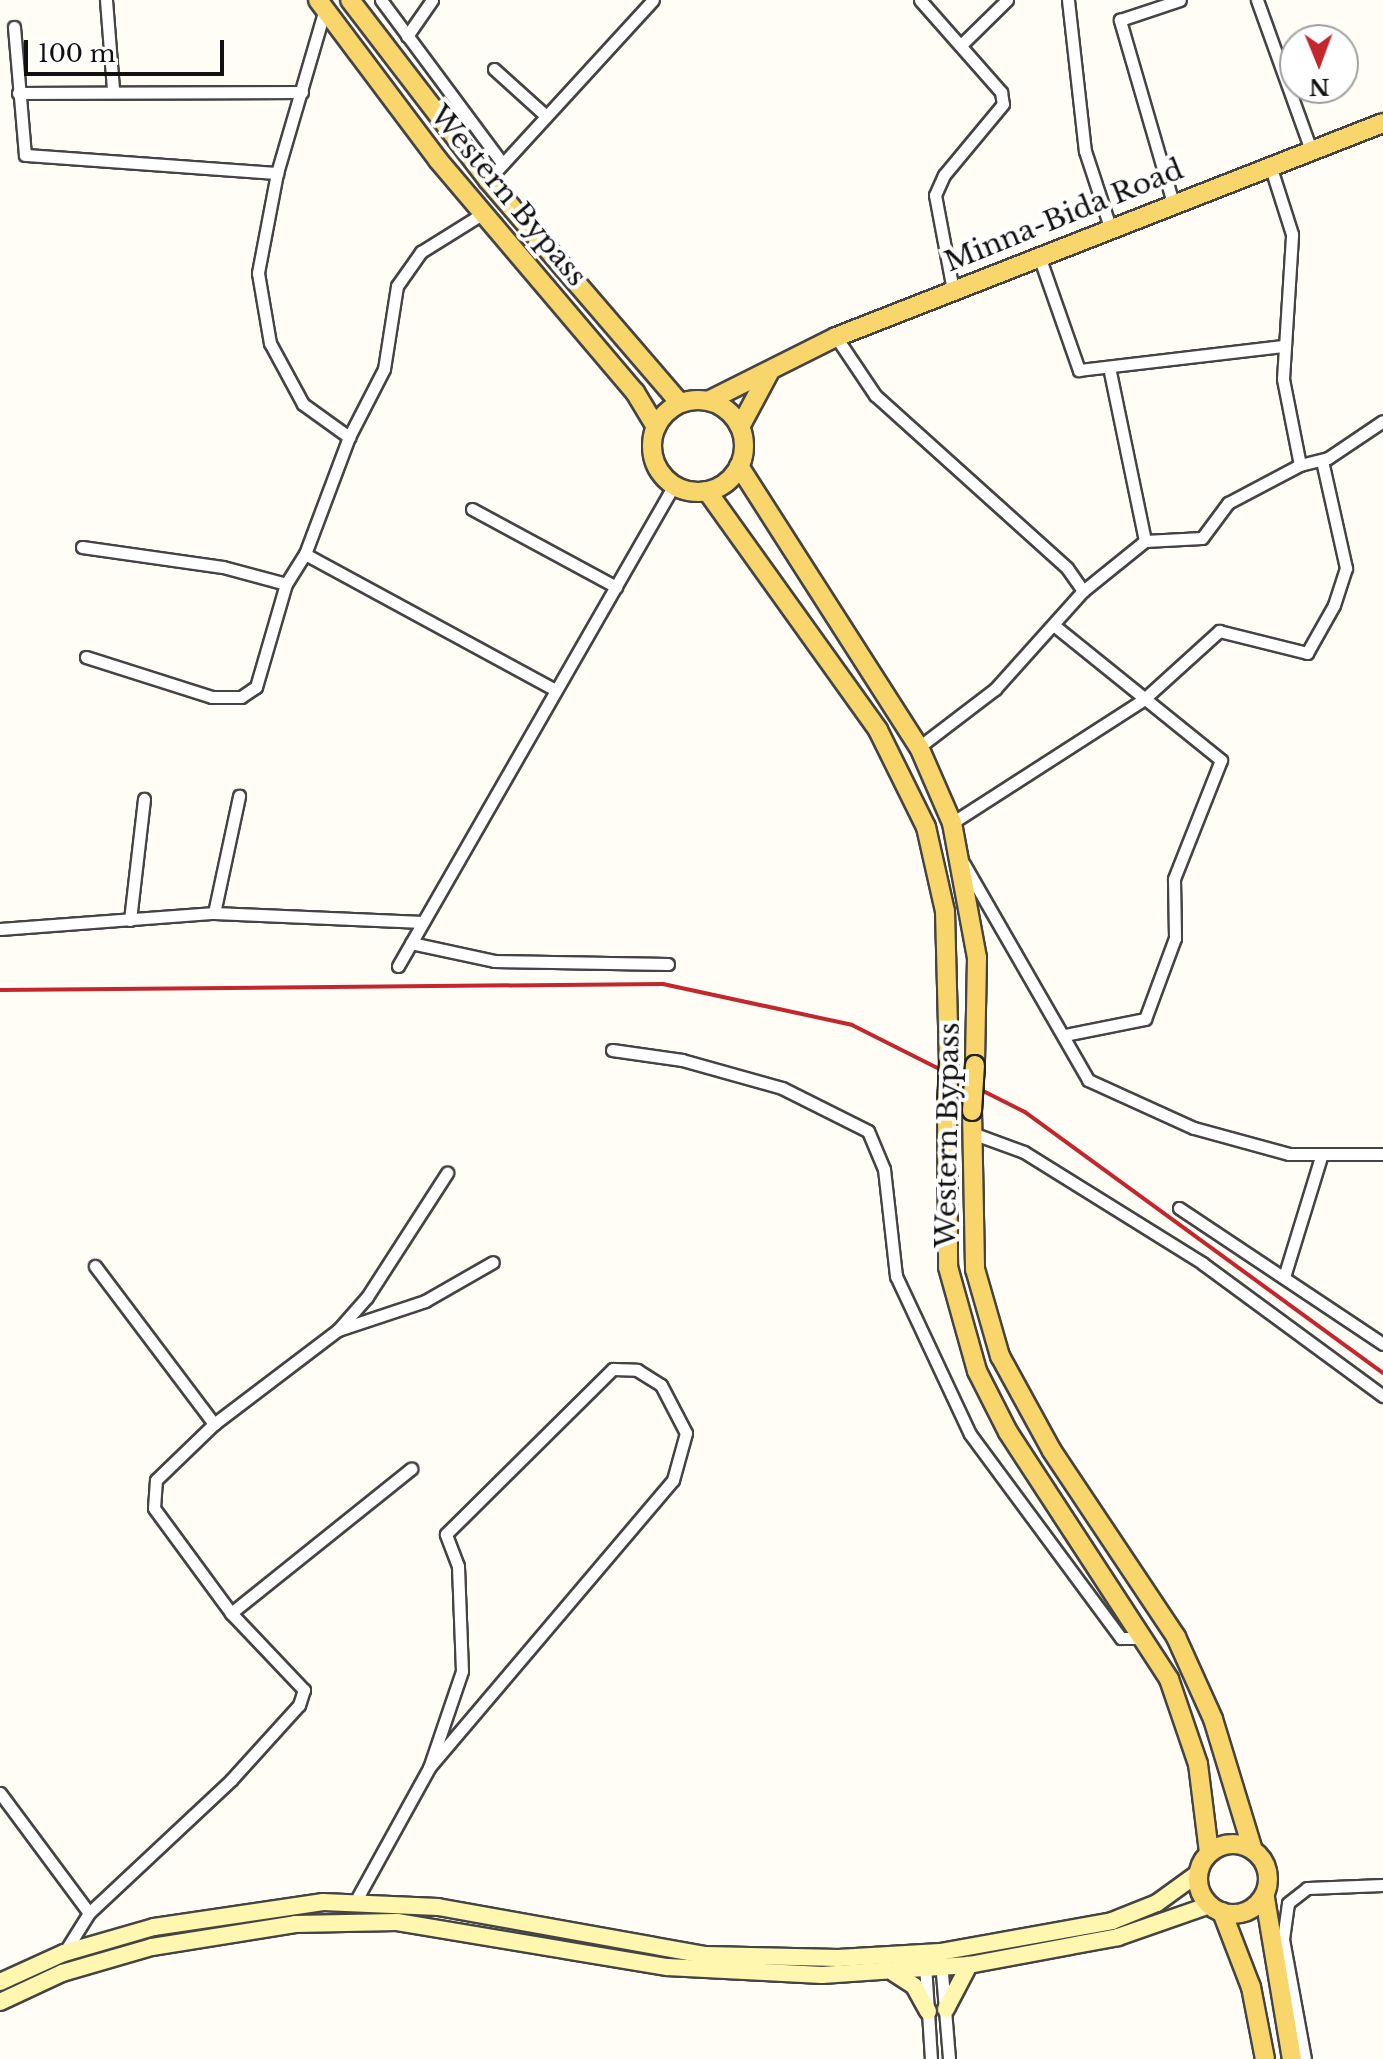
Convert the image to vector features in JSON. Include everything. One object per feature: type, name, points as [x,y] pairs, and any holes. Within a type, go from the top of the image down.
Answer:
[{"type":"main road","name":"Western Bypass","points":[[350,0],[488,180],[680,403]]},
{"type":"main road","name":"Western Bypass","points":[[322,5],[485,212],[635,392],[656,427]]},
{"type":"main road","name":"Minna-Bida Road","points":[[708,401],[836,337],[1110,227],[1383,123]]},
{"type":"main road","points":[[740,427],[708,401],[680,403],[656,427],[656,466],[674,485],[707,491],[739,466],[740,427],[770,371]]},
{"type":"main road","name":"Western Bypass","points":[[739,466],[919,747],[952,823],[963,861],[977,958],[972,1111],[975,1269],[1000,1356],[1052,1451],[1176,1637],[1213,1719],[1252,1847]]},
{"type":"main road","name":"Western Bypass","points":[[707,491],[878,730],[926,827],[948,934],[948,1267],[977,1371],[1015,1444],[1146,1637],[1187,1725],[1209,1852]]},
{"type":"main road","points":[[0,2002],[62,1973],[152,1947],[249,1928],[350,1921],[469,1930],[703,1972],[893,1972],[1112,1921],[1157,1903],[1197,1874],[1209,1852],[1227,1844],[1252,1847],[1268,1871],[1265,1898],[1292,2059]]},
{"type":"main road","points":[[1197,1874],[1216,1908],[1251,1987],[1265,2059]]},
{"type":"main road","points":[[0,1982],[64,1953],[211,1915],[355,1902],[464,1911],[706,1955],[933,1961],[969,1965],[1118,1937],[1216,1908],[1240,1914],[1265,1898]]},
{"type":"main road","points":[[946,2009],[969,1965]]},
{"type":"main road","points":[[893,1972],[914,1986],[928,2011]]},
{"type":"street","points":[[106,0],[113,89]]},
{"type":"street","points":[[381,0],[502,163]]},
{"type":"street","points":[[407,36],[432,0]]},
{"type":"street","points":[[488,180],[653,0]]},
{"type":"street","points":[[920,0],[962,44],[1001,92],[1003,104],[944,175],[935,195],[953,290]]},
{"type":"street","points":[[962,44],[1007,0]]},
{"type":"street","points":[[1068,0],[1085,151],[1110,227]]},
{"type":"street","points":[[1257,0],[1311,150]]},
{"type":"street","points":[[1173,203],[1120,20],[1175,1]]},
{"type":"street","points":[[322,5],[302,92],[277,173],[258,273],[270,343],[303,404],[349,437]]},
{"type":"street","points":[[14,27],[25,155],[277,173]]},
{"type":"street","points":[[494,69],[546,116]]},
{"type":"street","points":[[18,93],[113,89],[302,92]]},
{"type":"street","points":[[1270,165],[1292,234],[1283,379],[1300,465]]},
{"type":"street","points":[[86,657],[212,697],[241,697],[256,687],[286,584],[305,554],[349,437],[384,369],[397,286],[421,252],[485,212]]},
{"type":"street","points":[[1039,256],[1079,370],[1284,346]]},
{"type":"street","points":[[836,337],[875,395],[1067,568],[1083,591]]},
{"type":"street","points":[[1109,367],[1145,541]]},
{"type":"street","points":[[919,747],[995,689],[1056,627],[1083,591],[1145,541],[1202,538],[1228,503],[1300,465],[1322,461],[1383,421]]},
{"type":"street","points":[[952,823],[1143,700],[1219,631],[1303,654],[1311,649],[1346,568],[1322,461]]},
{"type":"street","points":[[398,966],[674,485]]},
{"type":"street","points":[[472,509],[616,587]]},
{"type":"street","points":[[82,547],[241,570],[286,584]]},
{"type":"street","points":[[305,554],[556,690]]},
{"type":"street","points":[[1056,627],[1221,760],[1174,879],[1174,946],[1145,1019],[1065,1035]]},
{"type":"street","points":[[214,913],[239,796]]},
{"type":"street","points":[[130,920],[144,799]]},
{"type":"street","points":[[963,861],[1088,1080],[1139,1107],[1248,1143],[1321,1157],[1383,1154]]},
{"type":"street","points":[[0,929],[214,913],[423,922]]},
{"type":"street","points":[[411,943],[494,961],[668,964]]},
{"type":"street","points":[[612,1050],[682,1060],[782,1088],[868,1131],[884,1169],[896,1276],[963,1421],[1106,1621],[1129,1642],[1146,1637]]},
{"type":"street","points":[[972,1133],[1024,1152],[1202,1263],[1383,1396]]},
{"type":"street","points":[[1284,1277],[1321,1157]]},
{"type":"street","points":[[64,1953],[89,1913],[181,1831],[299,1705],[304,1690],[297,1676],[231,1613],[154,1508],[156,1480],[214,1424],[338,1330],[367,1297],[447,1173]]},
{"type":"street","points":[[1179,1208],[1383,1344]]},
{"type":"street","points":[[338,1330],[425,1301],[493,1262]]},
{"type":"street","points":[[95,1266],[214,1424]]},
{"type":"street","points":[[355,1902],[429,1768],[462,1671],[461,1594],[446,1534],[613,1369],[637,1370],[669,1395],[686,1433],[673,1480],[429,1768]]},
{"type":"street","points":[[231,1613],[411,1469]]},
{"type":"street","points":[[0,1793],[89,1913]]},
{"type":"street","points":[[1305,2059],[1283,1939],[1288,1903],[1307,1888],[1383,1885]]},
{"type":"street","points":[[933,1961],[946,2009],[949,2059]]},
{"type":"street","points":[[931,2059],[928,2011],[933,1961]]},
{"type":"railway","points":[[0,990],[663,984],[852,1025],[1025,1112],[1383,1373]]}]
